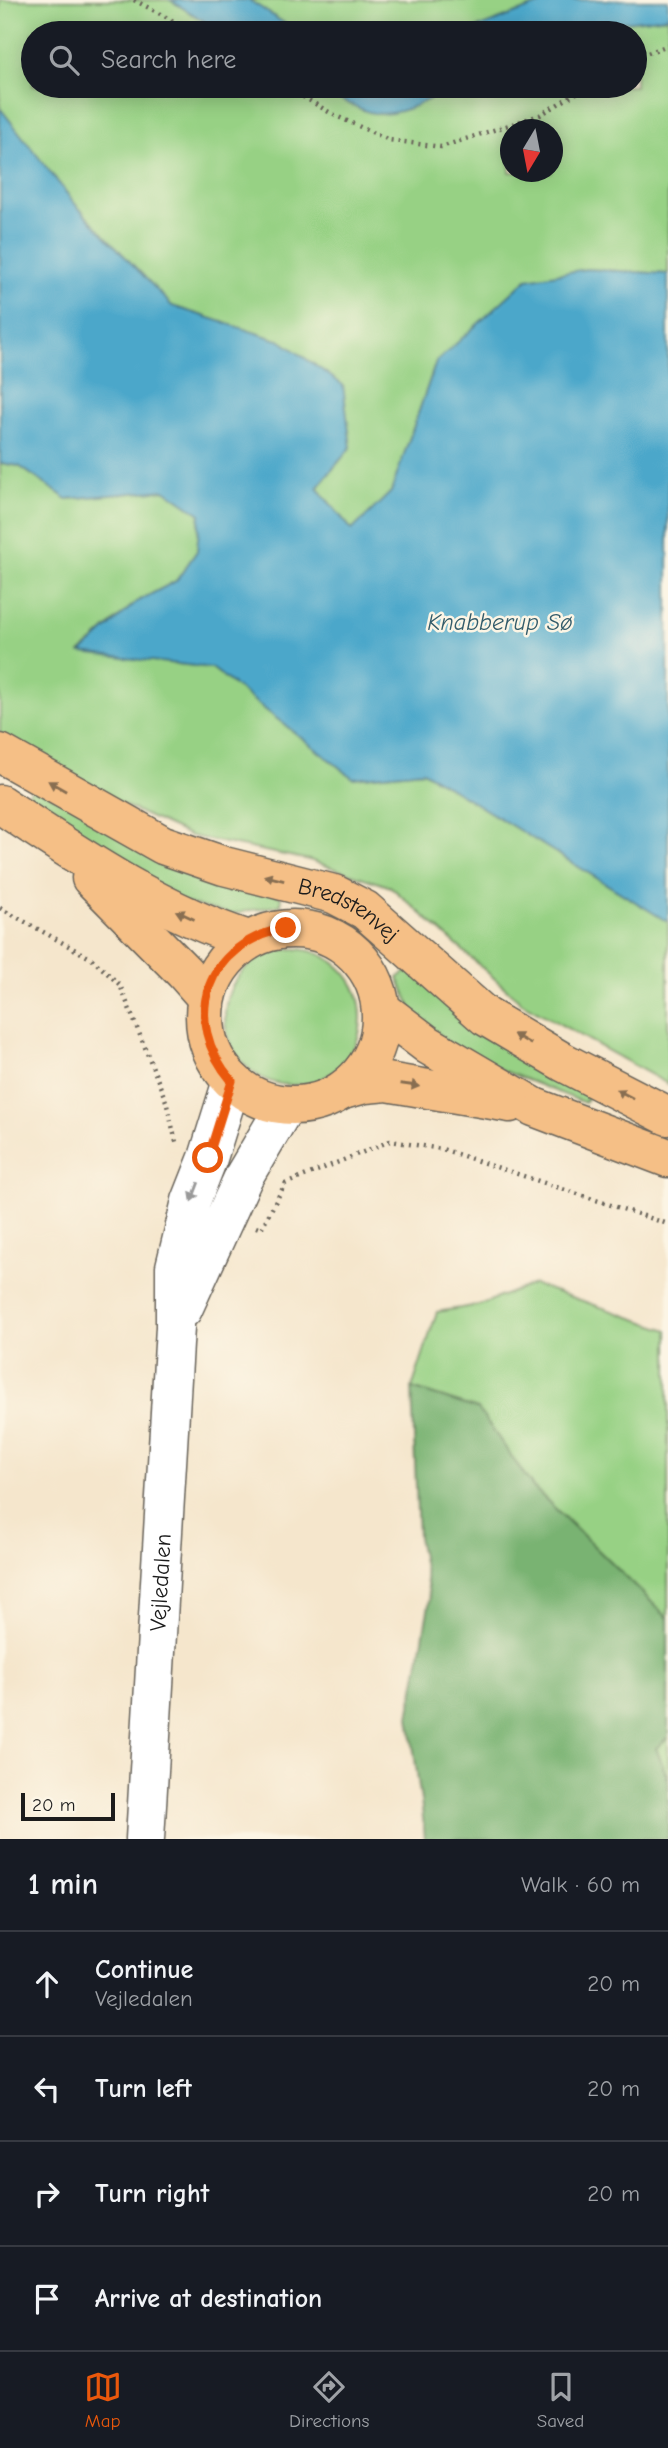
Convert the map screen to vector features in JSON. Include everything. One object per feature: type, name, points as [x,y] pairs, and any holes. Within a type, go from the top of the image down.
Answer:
[{"type":"main road","name":"Bredstenvej","points":[[0,754],[163,845],[224,866],[334,894],[365,910],[485,1016],[563,1062],[668,1116]]},
{"type":"main road","points":[[0,804],[50,838],[178,912],[249,940]]},
{"type":"main road","points":[[50,838],[153,939],[206,997]]},
{"type":"main road","points":[[343,1090],[357,1078],[372,1056],[381,1029],[382,1010],[378,990],[370,972],[358,956],[343,943],[326,934],[286,928],[249,940],[229,955],[215,974],[206,997],[204,1016],[211,1051],[220,1067],[248,1093],[266,1101],[286,1105],[316,1102],[343,1090],[387,1082],[534,1107]]},
{"type":"main road","points":[[382,1010],[428,1045],[534,1107],[668,1158]]},
{"type":"street","name":"Vejledalen","points":[[145,1839],[175,1327],[175,1267],[191,1201],[208,1158],[232,1081]]},
{"type":"street","name":"Vejledalen","points":[[175,1327],[239,1186],[286,1105]]},
{"type":"path","points":[[134,0],[173,21]]},
{"type":"path","points":[[647,53],[668,45]]},
{"type":"path","points":[[305,98],[334,115],[389,140],[440,147],[540,115],[568,98]]},
{"type":"green space","points":[[0,0],[170,0],[204,21],[21,21],[21,98],[339,98],[380,114],[431,98],[647,98],[647,21],[633,21],[668,17],[668,274],[586,269],[451,350],[436,362],[391,492],[353,531],[317,488],[351,447],[281,341],[172,306],[76,205],[0,108]]},
{"type":"green space","points":[[249,0],[551,0],[496,21],[281,21]]},
{"type":"green space","points":[[0,463],[19,466],[67,499],[165,490],[200,513],[197,551],[176,581],[136,602],[81,652],[212,668],[353,778],[423,771],[668,922],[668,1084],[522,1003],[391,887],[309,860],[191,836],[106,797],[0,735]]},
{"type":"green space","points":[[33,787],[281,897],[281,905],[230,914],[178,901],[26,798]]},
{"type":"green space","points":[[293,949],[319,955],[341,969],[355,991],[361,1017],[355,1043],[341,1065],[319,1079],[293,1085],[267,1079],[245,1065],[231,1043],[225,1017],[231,991],[245,969],[267,955]]},
{"type":"green space","points":[[411,968],[591,1090],[585,1103],[464,1055],[414,1015],[398,978]]},
{"type":"green space","points":[[533,1284],[668,1330],[668,1618],[533,1487],[478,1409],[412,1388],[437,1312],[479,1305]]},
{"type":"green space","points":[[412,1388],[478,1409],[533,1487],[668,1618],[668,1737],[656,1748],[668,1780],[668,1839],[425,1839],[409,1717],[430,1599],[418,1537]]},
{"type":"green space","points":[[668,1737],[668,1780],[656,1748]]},
{"type":"water","points":[[170,0],[249,0],[281,21],[204,21]]},
{"type":"water","points":[[551,0],[668,0],[668,17],[633,21],[496,21]]},
{"type":"water","points":[[339,98],[430,98],[391,113],[380,114]]},
{"type":"water","name":"Knabberup Sø","points":[[0,108],[76,205],[172,306],[281,341],[343,385],[351,447],[317,488],[352,530],[391,492],[436,362],[527,279],[586,269],[668,274],[668,922],[423,771],[353,778],[212,668],[81,653],[136,602],[176,581],[197,551],[200,514],[165,490],[67,499],[19,466],[0,463]]},
{"type":"route","points":[[208,1158],[232,1081],[211,1051],[204,1016],[206,997],[215,974],[229,955],[249,940],[286,928]]}]
